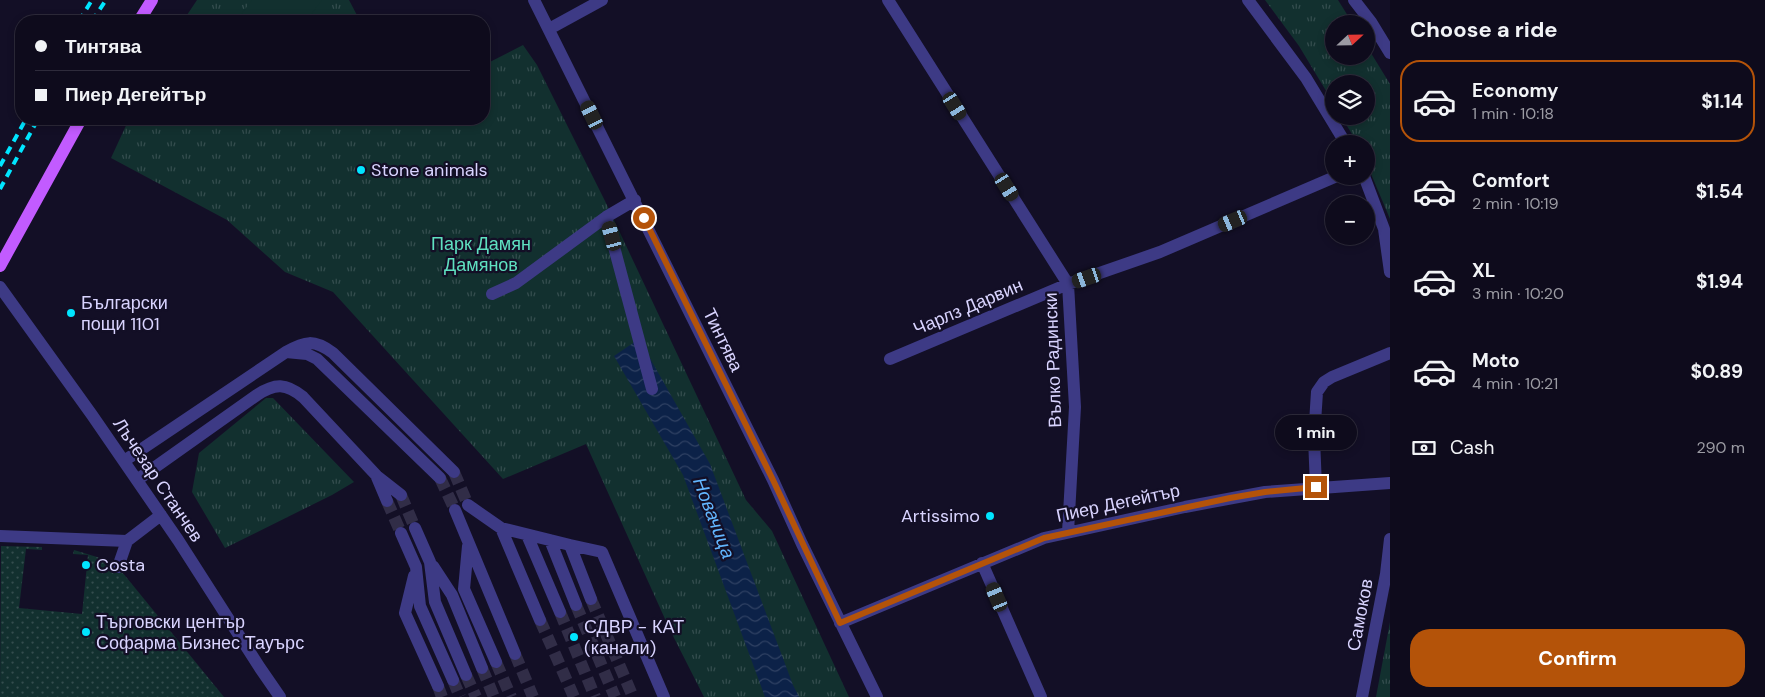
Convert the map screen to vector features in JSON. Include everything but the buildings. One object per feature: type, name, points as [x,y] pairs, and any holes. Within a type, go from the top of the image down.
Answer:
[{"type":"main road","points":[[143,15],[152,0]]},
{"type":"main road","points":[[0,266],[78,125]]},
{"type":"street","name":"Тинтява","points":[[534,0],[773,480],[877,697]]},
{"type":"street","points":[[549,29],[602,0]]},
{"type":"street","name":"Вълко Радински","points":[[888,0],[1068,284],[1075,407],[1068,532]]},
{"type":"street","points":[[1248,0],[1306,78],[1341,135]]},
{"type":"street","points":[[1354,0],[1371,22],[1390,53]]},
{"type":"street","name":"Чарлз Дарвин","points":[[890,359],[1068,284],[1160,252],[1325,181]]},
{"type":"street","points":[[1367,185],[1384,229],[1390,272]]},
{"type":"street","points":[[492,294],[516,283],[606,216],[635,200]]},
{"type":"street","points":[[606,216],[652,389]]},
{"type":"street","name":"Лъчезар Станчев","points":[[0,287],[16,307],[161,515],[280,697]]},
{"type":"street","points":[[124,461],[286,352],[298,345],[309,342],[318,343],[333,353],[454,472]]},
{"type":"street","points":[[286,352],[307,354],[317,359],[440,478]]},
{"type":"street","points":[[1316,487],[1314,438],[1317,392],[1324,382],[1332,376],[1390,353]]},
{"type":"street","points":[[137,480],[256,395],[275,386],[286,387],[303,397],[376,476],[401,495]]},
{"type":"street","points":[[376,476],[387,501]]},
{"type":"street","name":"Пиер Дегейтър","points":[[840,623],[1044,538],[1265,492],[1390,482]]},
{"type":"street","points":[[468,505],[502,528],[602,552],[664,697]]},
{"type":"street","points":[[455,510],[516,654]]},
{"type":"street","points":[[118,567],[127,541],[161,515]]},
{"type":"street","points":[[415,528],[430,562],[452,595],[482,668]]},
{"type":"street","points":[[502,528],[540,620]]},
{"type":"street","points":[[401,533],[416,567],[420,606],[453,680]]},
{"type":"street","points":[[527,535],[560,612]]},
{"type":"street","points":[[0,536],[127,541]]},
{"type":"street","name":"Самоков","points":[[1362,697],[1386,574],[1390,539]]},
{"type":"street","points":[[550,540],[576,605]]},
{"type":"street","points":[[468,544],[464,589],[496,662]]},
{"type":"street","points":[[570,545],[591,599]]},
{"type":"street","points":[[430,562],[435,602],[466,675]]},
{"type":"street","points":[[982,563],[1041,697]]},
{"type":"street","points":[[416,567],[405,613],[438,686]]},
{"type":"green space","points":[[197,0],[349,0],[357,15],[187,15]]},
{"type":"green space","points":[[252,0],[322,0],[311,15],[241,15]]},
{"type":"green space","points":[[1265,0],[1338,0],[1347,15],[1325,15],[1325,65],[1375,65],[1375,60],[1390,84],[1390,219],[1375,183],[1375,135],[1353,135],[1346,125],[1375,125],[1375,75],[1325,75],[1325,89],[1299,46]]},
{"type":"green space","name":"Парк Дамян Дамянов","points":[[523,45],[537,65],[605,201],[746,500],[772,531],[849,697],[704,697],[670,630],[586,444],[503,479],[333,292],[285,272],[227,220],[111,158],[126,125],[490,125],[490,62]]},
{"type":"green space","points":[[266,398],[273,398],[354,482],[332,495],[225,548],[192,492],[199,453]]},
{"type":"green space","name":"Търговски център Софарма Бизнес Тауърс","points":[[1,546],[42,547],[42,550],[26,549],[19,608],[82,614],[88,555],[73,554],[74,550],[97,557],[118,567],[224,697],[0,697]]},
{"type":"green space","points":[[1390,622],[1390,697],[1376,697]]},
{"type":"water","name":"Новачица","points":[[639,339],[710,464],[799,697],[765,697],[683,475],[614,356]]},
{"type":"tunnel","points":[[454,472],[468,505]]},
{"type":"tunnel","points":[[440,478],[455,510]]},
{"type":"tunnel","points":[[401,495],[415,528]]},
{"type":"tunnel","points":[[387,501],[401,533]]},
{"type":"tunnel","points":[[591,599],[633,697]]},
{"type":"tunnel","points":[[576,605],[615,697]]},
{"type":"tunnel","points":[[560,612],[595,697]]},
{"type":"tunnel","points":[[540,620],[574,697]]},
{"type":"tunnel","points":[[515,654],[533,697]]},
{"type":"tunnel","points":[[496,662],[511,697]]},
{"type":"tunnel","points":[[482,668],[494,697]]},
{"type":"tunnel","points":[[466,675],[476,697]]},
{"type":"tunnel","points":[[453,680],[460,697]]},
{"type":"tunnel","points":[[438,686],[442,697]]},
{"type":"railway","points":[[83,15],[92,0]]},
{"type":"railway","points":[[96,15],[106,0]]},
{"type":"railway","points":[[0,166],[23,125]]},
{"type":"railway","points":[[0,189],[35,125]]},
{"type":"place","name":"Stone animals","points":[[361,170]]},
{"type":"place","name":"Български пощи 1101","points":[[71,313]]},
{"type":"place","name":"Artissimo","points":[[990,516]]},
{"type":"place","name":"Costa","points":[[86,565]]},
{"type":"place","name":"Търговски център Софарма Бизнес Тауърс","points":[[86,632]]},
{"type":"place","name":"СДВР - КАТ (канали)","points":[[574,637]]},
{"type":"route","points":[[644,218],[773,480],[840,623],[1013,549],[1044,538],[1230,498],[1265,492],[1316,487]]}]
